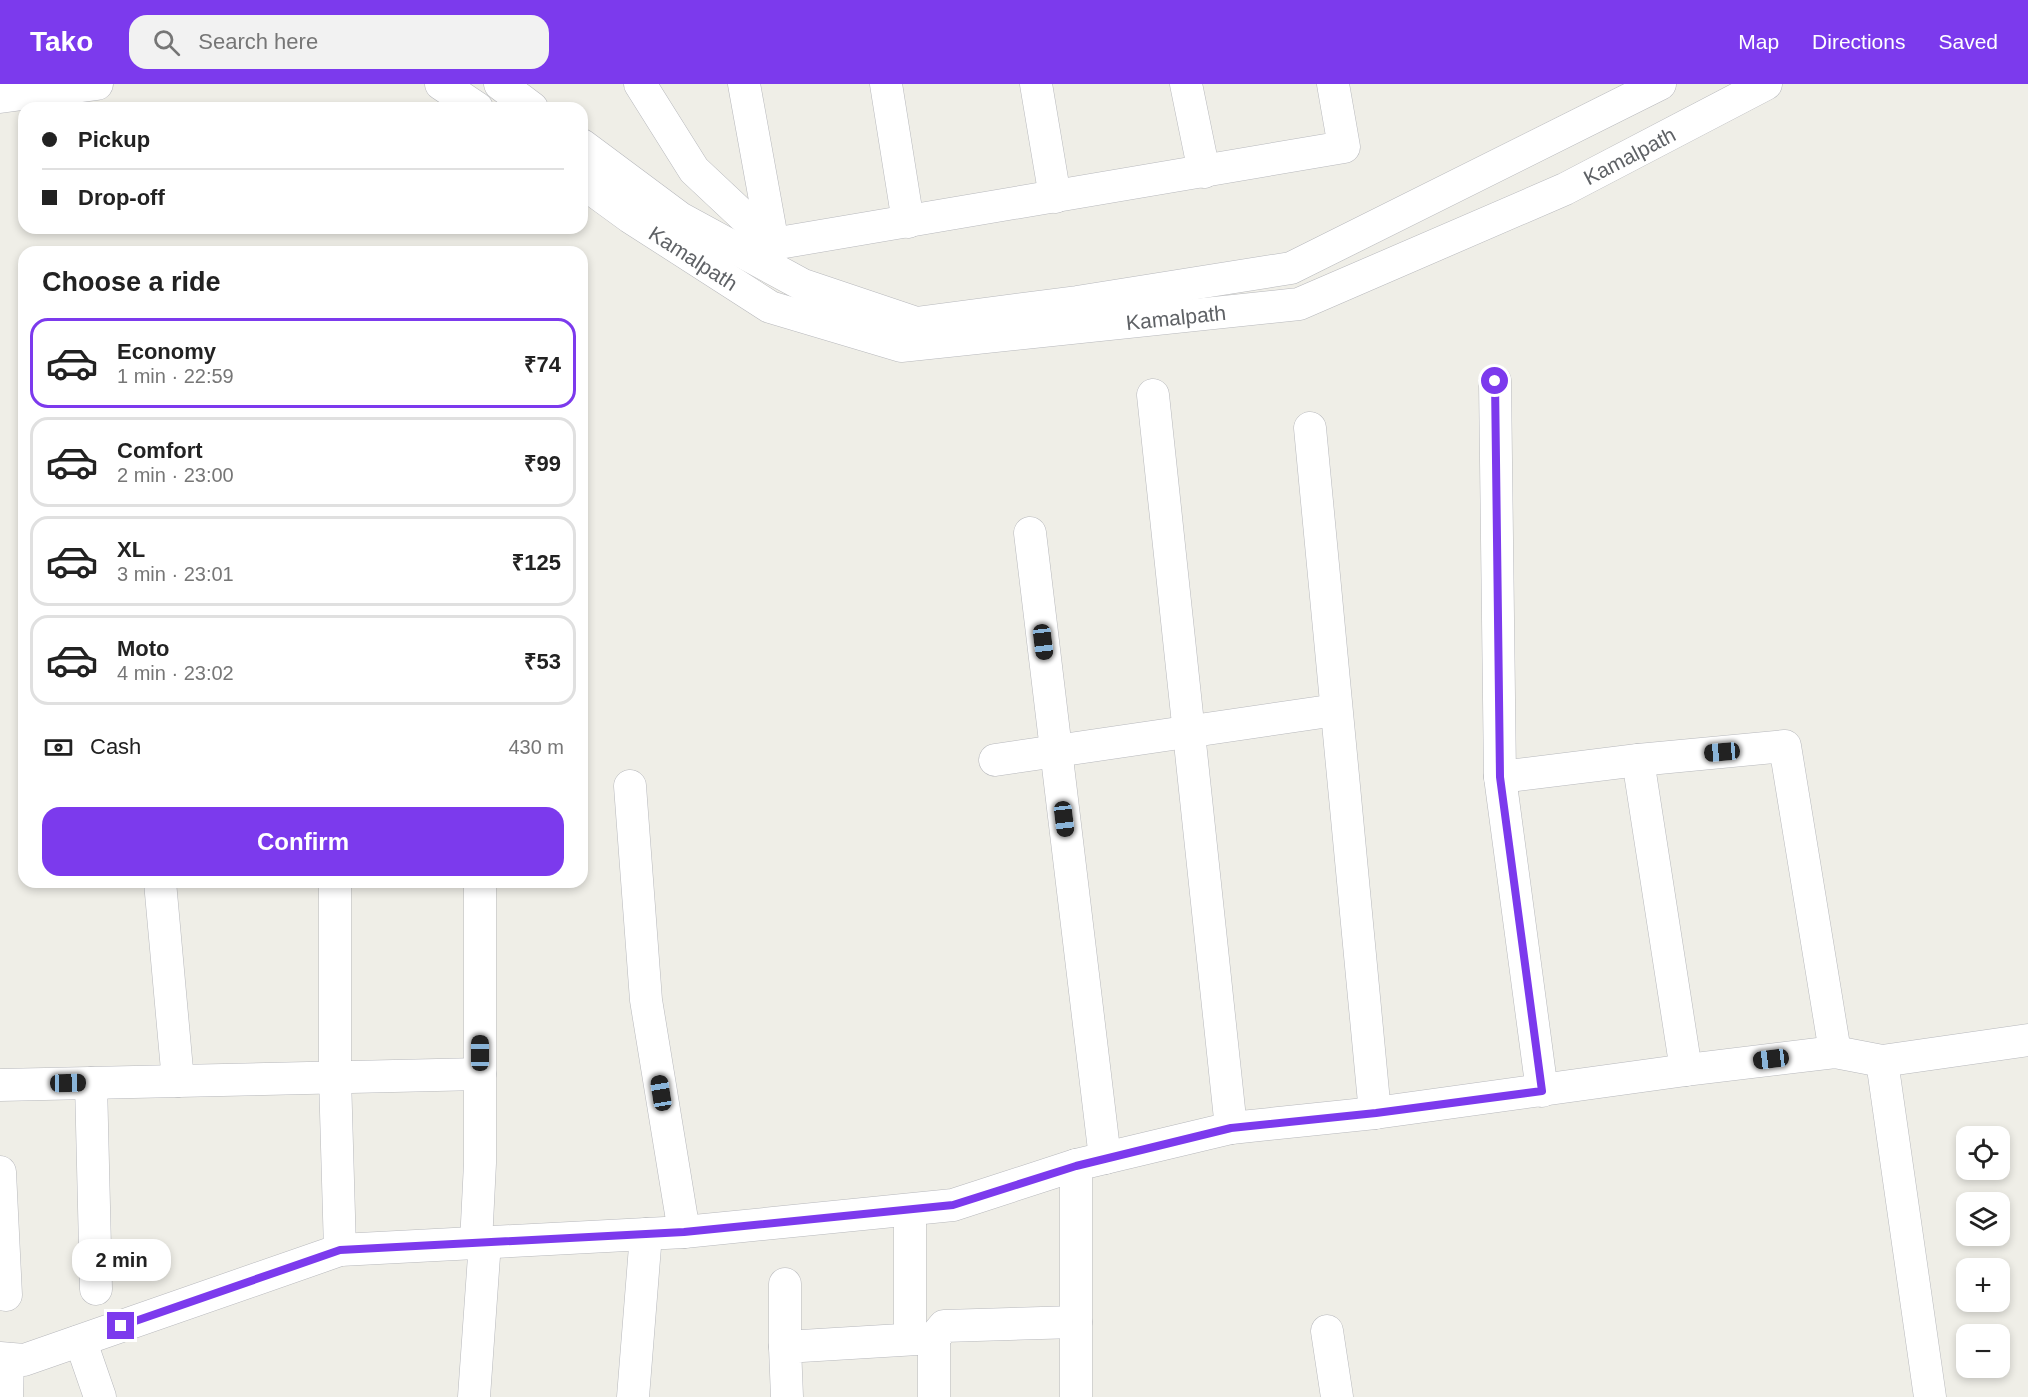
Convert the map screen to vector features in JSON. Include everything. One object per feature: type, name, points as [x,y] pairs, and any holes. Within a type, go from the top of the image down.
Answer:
[{"type":"street","points":[[0,97],[97,84]]},
{"type":"street","points":[[441,84],[468,102]]},
{"type":"street","points":[[500,84],[524,102]]},
{"type":"street","points":[[640,84],[694,170],[773,244]]},
{"type":"street","points":[[744,84],[773,244]]},
{"type":"street","points":[[886,84],[908,222]]},
{"type":"street","points":[[1036,84],[1055,197]]},
{"type":"street","points":[[1186,84],[1204,172]]},
{"type":"street","points":[[773,244],[1344,147],[1333,84]]},
{"type":"street","points":[[588,149],[680,218],[803,285],[916,323],[1077,302],[1291,268],[1660,84]]},
{"type":"street","name":"Kamalpath","points":[[588,186],[630,217],[770,307],[901,346],[1299,304],[1565,189],[1766,84]]},
{"type":"street","points":[[1495,381],[1500,777],[1542,1091]]},
{"type":"street","points":[[1153,395],[1231,1128]]},
{"type":"street","points":[[1310,428],[1376,1113]]},
{"type":"street","points":[[1030,533],[1056,751],[1090,1162],[1076,1322],[1076,1397]]},
{"type":"street","points":[[994,760],[1336,710]]},
{"type":"street","points":[[1500,777],[1638,760],[1785,746],[1834,1052]]},
{"type":"street","points":[[1638,760],[1686,1070]]},
{"type":"street","points":[[630,786],[646,1000],[684,1232]]},
{"type":"street","points":[[161,888],[178,1081]]},
{"type":"street","points":[[335,888],[335,1077],[340,1250]]},
{"type":"street","points":[[474,1397],[481,1242],[480,888]]},
{"type":"street","points":[[7,1397],[4,1358],[24,1360],[340,1250],[684,1232],[953,1205],[1090,1162],[1231,1128],[1376,1113],[1834,1052],[1882,1061],[2028,1040]]},
{"type":"street","points":[[1882,1061],[1930,1397]]},
{"type":"street","points":[[0,1085],[480,1074]]},
{"type":"street","points":[[91,1083],[96,1289]]},
{"type":"street","points":[[0,1172],[6,1295]]},
{"type":"street","points":[[910,1210],[922,1339],[934,1397]]},
{"type":"street","points":[[633,1397],[646,1234]]},
{"type":"street","points":[[785,1284],[787,1397]]},
{"type":"street","points":[[785,1347],[922,1339],[944,1326],[1076,1322]]},
{"type":"street","points":[[1327,1331],[1337,1397]]},
{"type":"street","points":[[77,1342],[81,1342],[100,1397]]},
{"type":"route","points":[[121,1326],[340,1250],[684,1232],[953,1205],[1076,1166],[1231,1128],[1376,1113],[1542,1091],[1500,777],[1495,381]]}]
